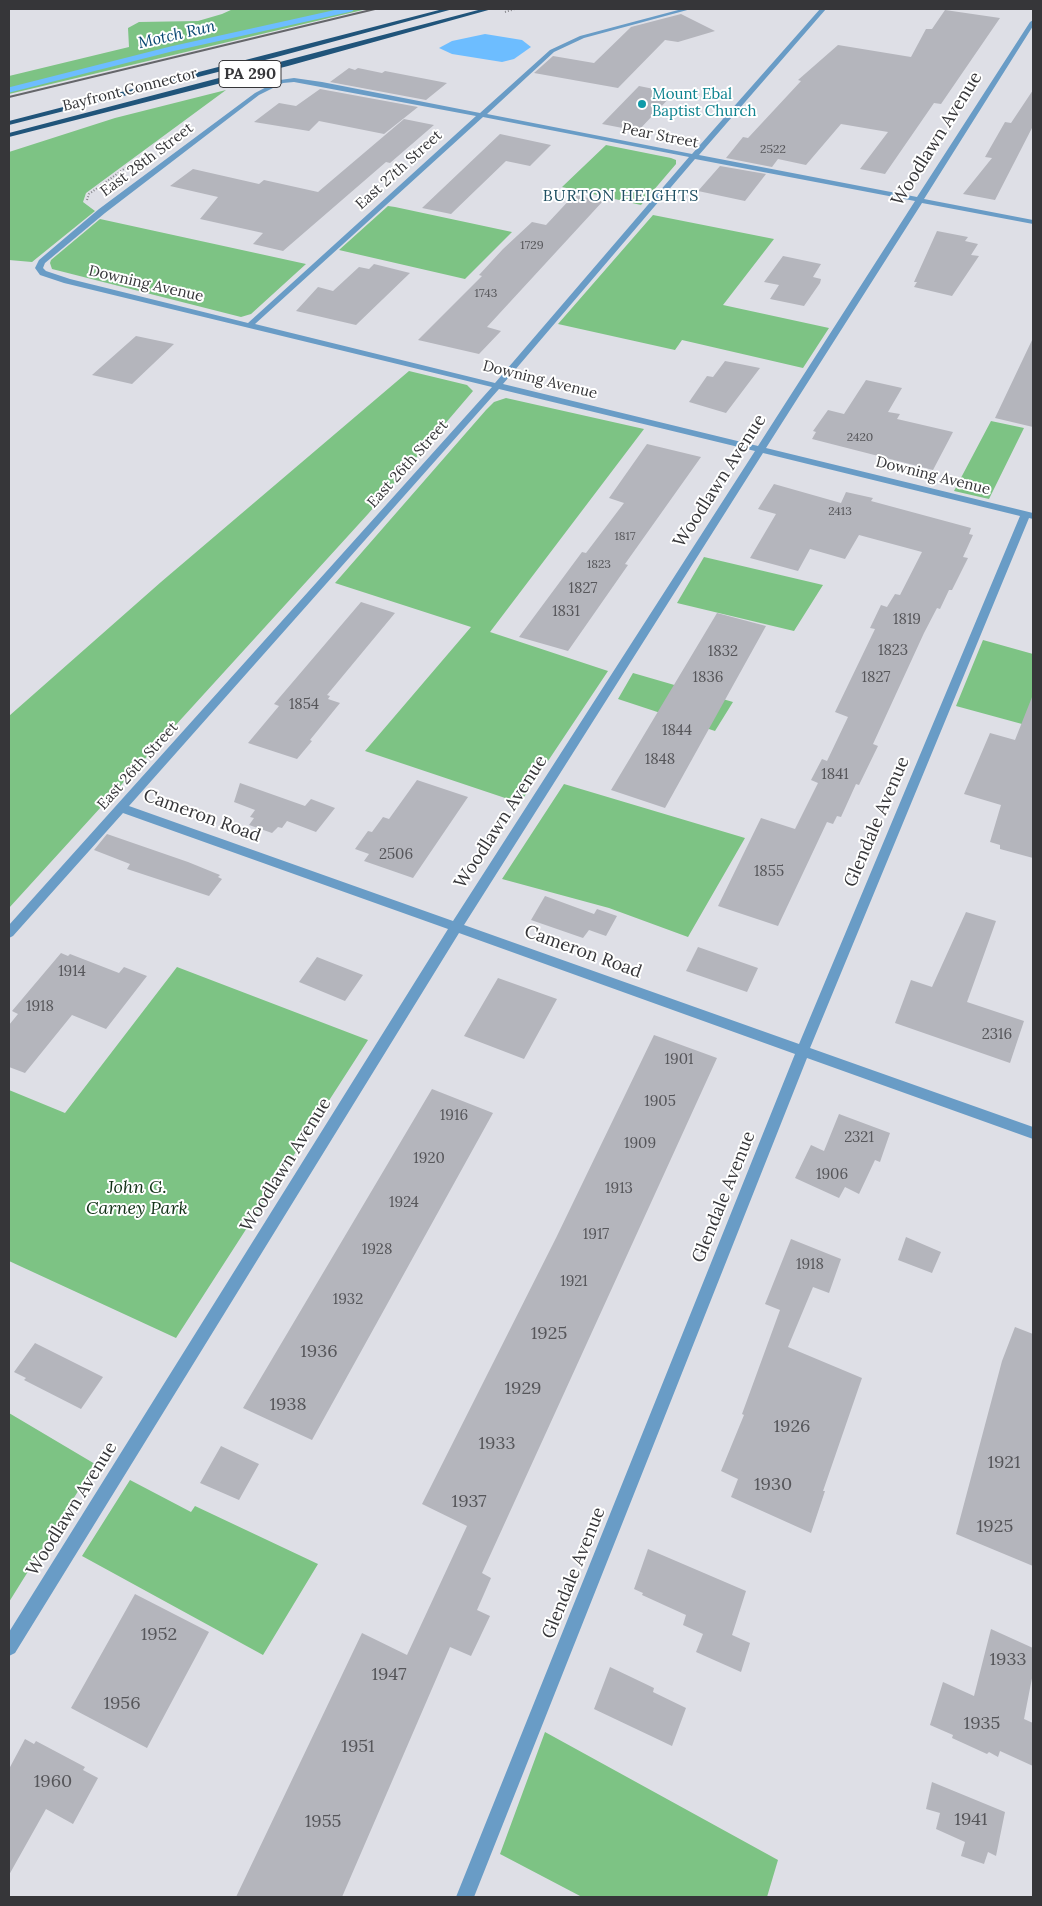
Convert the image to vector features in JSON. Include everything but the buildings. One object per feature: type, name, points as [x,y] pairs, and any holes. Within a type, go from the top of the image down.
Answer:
[{"type":"highway","name":"Bayfront Connector","points":[[9,123],[271,57],[450,9]]},
{"type":"highway","name":"Bayfront Connector","points":[[9,135],[490,9]]},
{"type":"street","name":"East 27th Street","points":[[250,324],[552,51],[570,41],[688,9]]},
{"type":"street","name":"East 26th Street","points":[[9,933],[498,385],[692,157],[823,9]]},
{"type":"street","name":"Woodlawn Avenue","points":[[9,1647],[456,927],[762,450],[1033,22]]},
{"type":"street","name":"Pear Street","points":[[282,81],[313,82],[1033,222]]},
{"type":"street","name":"East 28th Street","points":[[40,271],[42,262],[102,211],[257,94],[282,81]]},
{"type":"street","name":"Downing Avenue","points":[[40,271],[67,281],[1030,515]]},
{"type":"street","name":"Glendale Avenue","points":[[465,1897],[803,1050],[1030,515]]},
{"type":"street","name":"Cameron Road","points":[[120,807],[1033,1133]]},
{"type":"green space","points":[[233,9],[367,9],[9,94],[9,76],[129,47],[128,28],[139,22],[198,21]]},
{"type":"green space","points":[[226,90],[86,193],[83,202],[95,211],[32,262],[9,260],[9,152],[115,118]]},
{"type":"green space","points":[[606,145],[671,158],[676,160],[676,164],[641,205],[562,187]]},
{"type":"green space","points":[[388,206],[512,232],[465,279],[339,250]]},
{"type":"green space","points":[[653,215],[774,239],[723,305],[829,328],[803,368],[682,340],[675,350],[558,324]]},
{"type":"green space","points":[[100,219],[306,264],[251,314],[241,317],[52,269],[51,260]]},
{"type":"green space","points":[[409,371],[467,385],[473,391],[368,514],[9,908],[9,716],[161,582]]},
{"type":"green space","points":[[506,398],[644,429],[490,632],[608,671],[520,803],[365,751],[471,627],[335,583],[486,410],[494,402]]},
{"type":"green space","points":[[991,421],[1024,428],[989,499],[954,491]]},
{"type":"green space","points":[[704,557],[823,585],[794,631],[677,603]]},
{"type":"green space","points":[[983,640],[1033,654],[1033,727],[956,706]]},
{"type":"green space","points":[[633,673],[733,702],[715,731],[618,699]]},
{"type":"green space","points":[[564,784],[745,838],[688,937],[609,908],[502,879]]},
{"type":"green space","name":"John G. Carney Park","points":[[177,967],[368,1040],[176,1338],[9,1261],[9,1090],[65,1113]]},
{"type":"green space","points":[[9,1413],[95,1464],[9,1602]]},
{"type":"green space","points":[[130,1480],[191,1512],[195,1506],[318,1564],[263,1655],[82,1556]]},
{"type":"green space","points":[[545,1732],[778,1860],[767,1897],[582,1897],[500,1854]]},
{"type":"water","points":[[485,34],[522,40],[531,47],[514,59],[502,62],[452,54],[439,48],[452,41]]},
{"type":"waterway","name":"Motch Run","points":[[9,90],[171,49],[351,9]]},
{"type":"railway","points":[[9,97],[375,9]]},
{"type":"place","name":"Mount Ebal Baptist Church","points":[[642,104]]},
{"type":"district","name":"BURTON HEIGHTS","points":[[621,196]]}]
